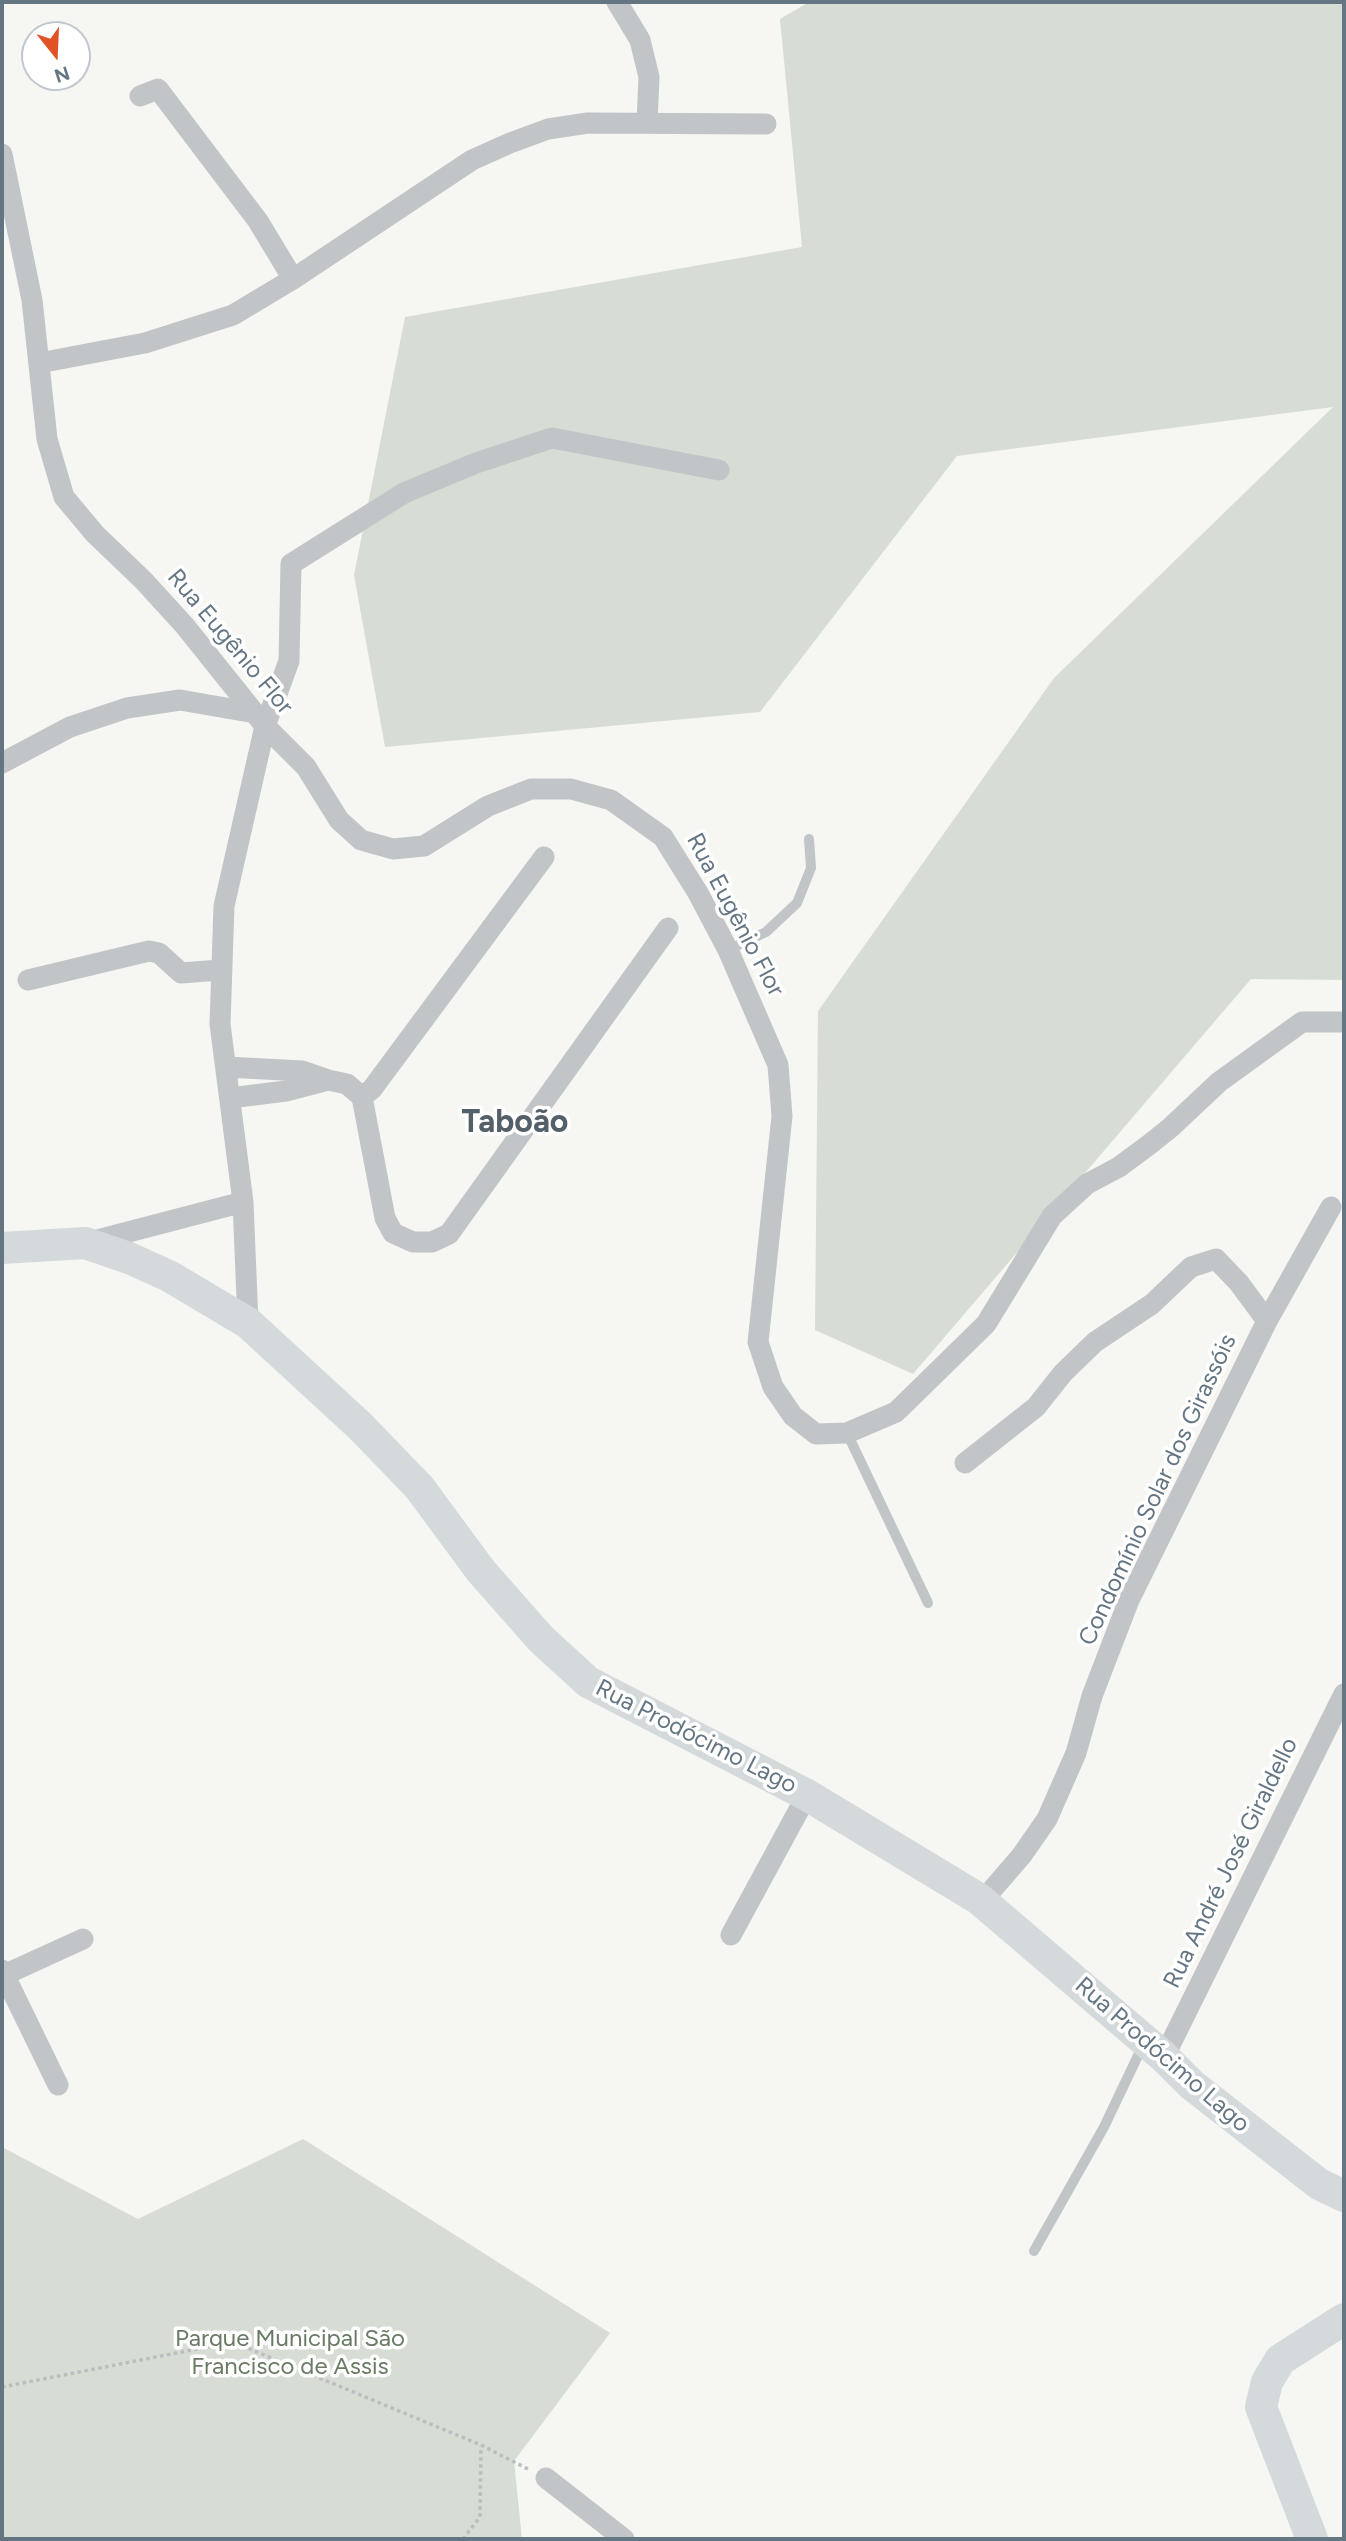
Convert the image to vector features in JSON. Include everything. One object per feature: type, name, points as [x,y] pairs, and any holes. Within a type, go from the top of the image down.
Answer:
[{"type":"main road","name":"Rua Prodócimo Lago","points":[[2,1248],[85,1243],[129,1258],[169,1276],[248,1324],[360,1426],[419,1487],[498,1590],[541,1639],[588,1682],[807,1795],[979,1899],[1155,2048],[1192,2085],[1320,2184],[1344,2196]]},
{"type":"main road","points":[[1312,2539],[1261,2407],[1267,2382],[1280,2360],[1344,2319]]},
{"type":"street","points":[[617,2],[640,40],[649,77],[647,123]]},
{"type":"street","points":[[140,96],[158,89],[258,220],[293,279]]},
{"type":"street","points":[[39,363],[145,342],[233,315],[293,279],[472,160],[548,129],[588,123],[766,124]]},
{"type":"street","name":"Rua Eugênio Flor","points":[[3,167],[32,300],[47,439],[64,498],[95,534],[169,608],[260,719],[306,767],[339,820],[361,840],[393,849],[424,846],[488,806],[531,789],[571,789],[611,800],[663,836],[698,893],[728,950],[778,1065],[782,1116],[758,1342],[773,1387],[793,1416],[816,1434],[847,1433],[896,1412],[986,1324],[1052,1216],[1087,1184],[1119,1167],[1160,1136],[1219,1082],[1302,1022],[1344,1022]]},
{"type":"street","points":[[248,1324],[243,1202],[220,1024],[220,970],[224,906],[260,719],[289,661],[291,564],[404,492],[476,463],[552,438],[719,470]]},
{"type":"street","points":[[2,763],[70,727],[127,708],[180,699],[260,719]]},
{"type":"street","points":[[362,1097],[372,1088],[544,857]]},
{"type":"street","points":[[230,1098],[284,1081],[302,1071],[347,1084],[362,1097],[385,1218],[393,1233],[413,1242],[432,1242],[449,1234],[668,928]]},
{"type":"street","points":[[28,981],[149,951],[159,953],[181,973],[220,970]]},
{"type":"street","points":[[226,1067],[284,1081]]},
{"type":"street","points":[[85,1243],[243,1202]]},
{"type":"street","name":"Condomínio Solar dos Girassóis","points":[[979,1899],[991,1891],[1022,1855],[1047,1819],[1076,1753],[1093,1696],[1129,1600],[1267,1321],[1331,1207]]},
{"type":"street","name":"Condomínio Solar dos Girassóis","points":[[965,1463],[1036,1407],[1063,1374],[1095,1342],[1152,1304],[1191,1267],[1216,1259],[1239,1283],[1267,1321]]},
{"type":"street","name":"Rua André José Giraldello","points":[[1155,2048],[1344,1694]]},
{"type":"street","points":[[731,1935],[807,1795]]},
{"type":"street","points":[[58,2085],[3,1974],[83,1939]]},
{"type":"street","points":[[546,2478],[624,2539]]},
{"type":"lane","points":[[728,950],[766,932],[797,903],[811,867],[809,839]]},
{"type":"lane","points":[[847,1433],[928,1603]]},
{"type":"lane","points":[[1034,2251],[1104,2127],[1155,2048]]},
{"type":"path","points":[[2,2387],[233,2342],[481,2445],[546,2478]]},
{"type":"path","points":[[463,2539],[480,2517],[481,2445]]},
{"type":"green space","points":[[809,2],[1344,2],[1344,980],[1251,979],[913,1374],[815,1330],[818,1011],[1054,678],[1333,407],[957,456],[760,712],[385,747],[354,575],[405,317],[802,247],[780,19]]},
{"type":"green space","name":"Parque Municipal São Francisco de Assis","points":[[303,2139],[610,2333],[514,2461],[522,2539],[2,2539],[2,2147],[138,2219]]},
{"type":"district","name":"Taboão","points":[[515,1123]]}]
